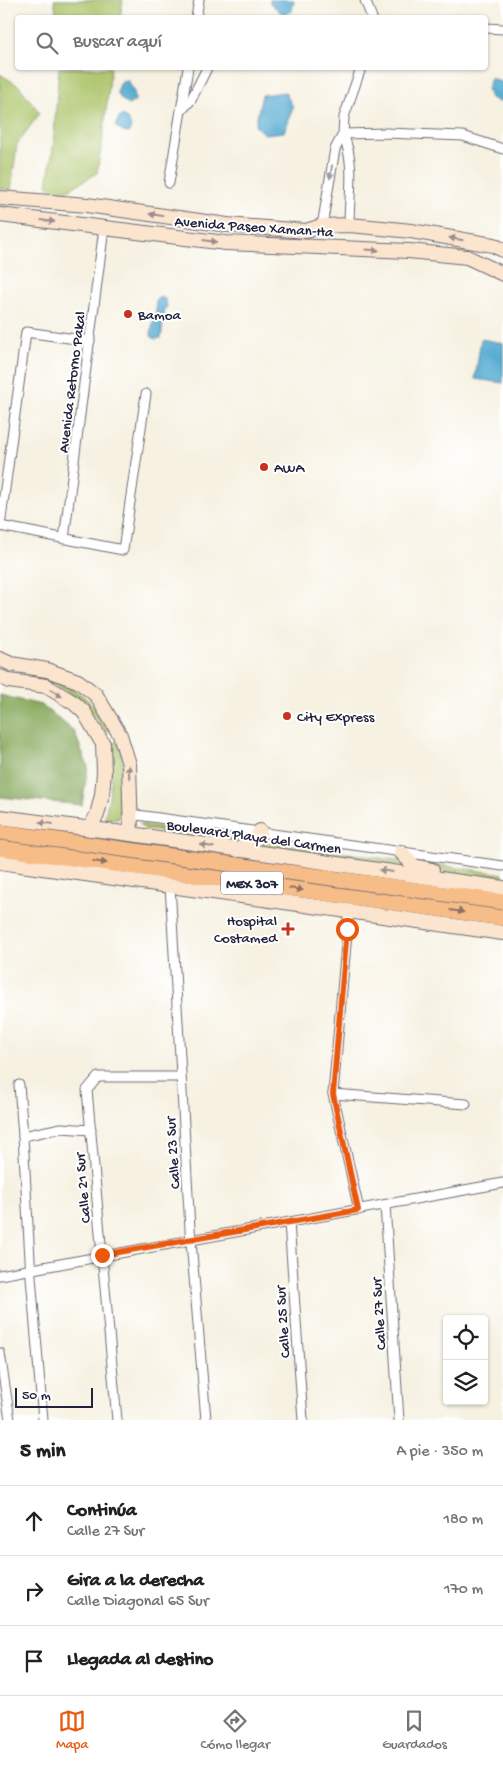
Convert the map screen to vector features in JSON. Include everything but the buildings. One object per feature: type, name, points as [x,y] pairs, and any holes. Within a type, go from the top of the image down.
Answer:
[{"type":"highway","name":"MEX 307","points":[[0,832],[503,902]]},
{"type":"highway","name":"MEX 307","points":[[0,848],[503,918]]},
{"type":"main road","name":"Avenida Paseo Xaman-Ha","points":[[0,198],[87,205],[227,225],[306,231],[322,226],[349,225],[410,231],[492,245],[503,250]]},
{"type":"main road","name":"Avenida Paseo Xaman-Ha","points":[[0,215],[226,243],[409,251],[467,257],[503,274]]},
{"type":"main road","points":[[409,251],[410,231]]},
{"type":"main road","points":[[0,660],[11,664],[47,670],[78,681],[96,695],[120,736],[129,764],[131,827]]},
{"type":"main road","points":[[0,677],[9,681],[46,686],[74,703],[84,712],[103,744],[104,772],[102,795],[97,816],[91,828]]},
{"type":"main road","name":"Boulevard Playa del Carmen","points":[[0,817],[91,828],[131,827],[238,850],[446,880],[499,885]]},
{"type":"main road","points":[[238,850],[257,838],[260,831]]},
{"type":"main road","points":[[401,852],[414,866],[435,870],[446,880]]},
{"type":"main road","points":[[0,862],[503,933]]},
{"type":"street","points":[[196,15],[199,0]]},
{"type":"street","points":[[199,0],[202,15]]},
{"type":"street","points":[[365,0],[371,15]]},
{"type":"street","points":[[488,28],[503,29]]},
{"type":"street","points":[[169,183],[188,70]]},
{"type":"street","points":[[181,112],[190,100],[206,70]]},
{"type":"street","points":[[349,225],[352,167],[343,134],[344,117],[360,70]]},
{"type":"street","points":[[343,134],[386,132],[464,136],[503,150]]},
{"type":"street","points":[[322,226],[335,149],[343,134]]},
{"type":"street","name":"Avenida Retorno Pakal","points":[[64,539],[104,228]]},
{"type":"street","points":[[90,340],[26,332],[0,526],[123,550],[146,394]]},
{"type":"street","points":[[131,827],[137,815],[503,866]]},
{"type":"street","name":"Calle 23 Sur","points":[[170,885],[180,1077],[206,1420]]},
{"type":"street","points":[[348,910],[333,1094],[358,1210]]},
{"type":"street","name":"Calle 21 Sur","points":[[117,1420],[87,1090],[98,1077],[180,1077]]},
{"type":"street","points":[[19,1086],[30,1269],[43,1420]]},
{"type":"street","points":[[333,1094],[466,1104]]},
{"type":"street","points":[[23,1136],[61,1128],[91,1130]]},
{"type":"street","points":[[0,1275],[503,1183]]},
{"type":"street","name":"Calle 27 Sur","points":[[385,1205],[399,1420]]},
{"type":"street","name":"Calle 25 Sur","points":[[289,1222],[303,1420]]},
{"type":"street","points":[[0,1353],[10,1420]]},
{"type":"green space","points":[[54,0],[123,0],[120,15],[56,15]]},
{"type":"green space","points":[[59,70],[111,70],[97,173],[63,193],[47,185],[53,148]]},
{"type":"green space","points":[[0,74],[19,86],[40,113],[17,144],[11,190],[0,189]]},
{"type":"green space","points":[[34,672],[59,682],[82,695],[97,709],[111,730],[106,733],[83,704],[66,691],[31,677],[30,674]]},
{"type":"green space","points":[[0,695],[41,705],[74,731],[88,767],[82,805],[0,797]]},
{"type":"green space","points":[[113,742],[119,743],[124,771],[124,790],[118,818],[107,819],[105,816],[111,772],[108,746]]},
{"type":"green space","points":[[0,823],[503,893],[503,897],[0,827]]},
{"type":"green space","points":[[139,824],[247,839],[238,844],[144,829]]},
{"type":"green space","points":[[0,838],[503,908],[503,911],[0,841]]},
{"type":"green space","points":[[261,841],[402,861],[410,868],[252,847]]},
{"type":"green space","points":[[417,862],[503,874],[503,877],[497,880],[446,873]]},
{"type":"water","points":[[270,0],[294,0],[292,11],[284,15],[270,3]]},
{"type":"water","points":[[491,78],[503,83],[503,100],[498,102],[490,97],[487,89]]},
{"type":"water","points":[[127,80],[134,92],[135,101],[128,105],[117,92],[121,82]]},
{"type":"water","points":[[285,92],[293,107],[284,132],[265,134],[255,126],[262,95]]},
{"type":"water","points":[[123,115],[129,121],[131,127],[129,133],[123,132],[116,127],[118,119]]},
{"type":"water","points":[[161,297],[165,299],[167,306],[164,311],[165,318],[161,338],[155,339],[151,336],[156,299]]},
{"type":"water","points":[[481,339],[503,343],[503,383],[475,379]]},
{"type":"place","name":"Bamoa","points":[[128,314]]},
{"type":"place","name":"AWA","points":[[264,467]]},
{"type":"place","name":"City Express","points":[[287,716]]},
{"type":"place","name":"Hospital Costamed","points":[[288,929]]},
{"type":"route","points":[[102,1255],[358,1210],[333,1094],[347,929]]}]
